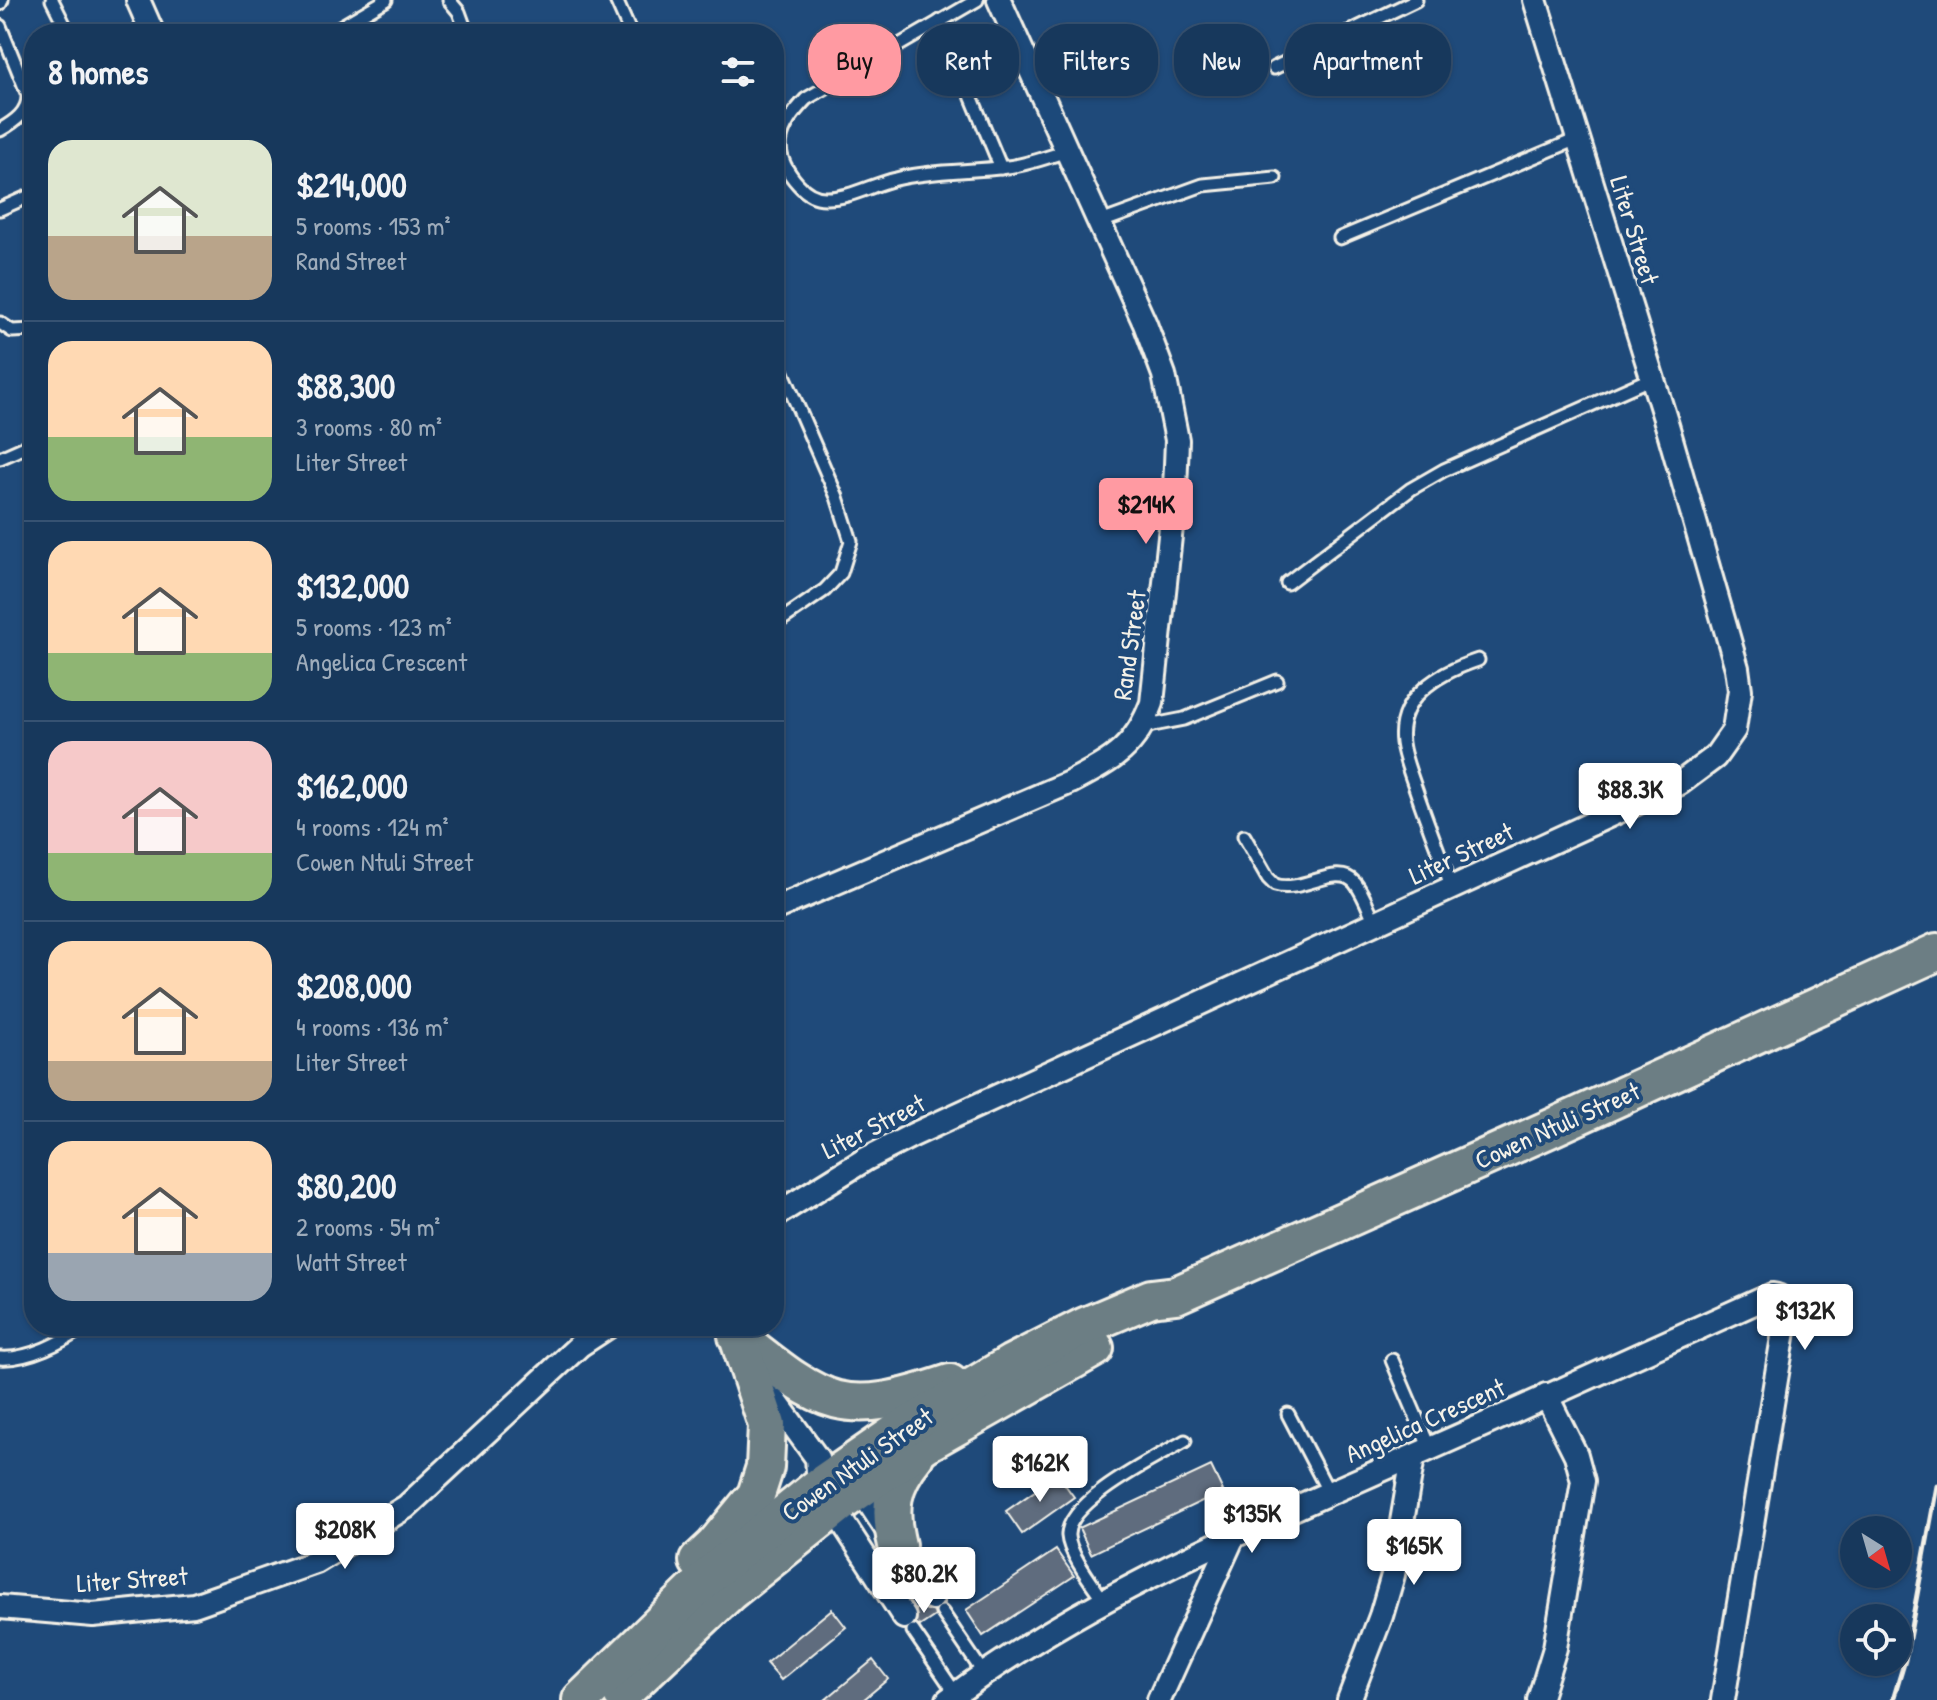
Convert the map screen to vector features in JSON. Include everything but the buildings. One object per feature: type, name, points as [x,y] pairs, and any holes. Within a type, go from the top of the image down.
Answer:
[{"type":"highway","name":"Cowen Ntuli Street","points":[[579,1700],[714,1571],[921,1416],[1012,1363],[1141,1302],[1176,1295],[1937,952]]},
{"type":"highway","name":"Cowen Ntuli Street","points":[[616,1700],[730,1592],[835,1482],[927,1443],[1137,1325],[1158,1312],[1176,1295]]},
{"type":"highway","points":[[579,1700],[620,1640],[666,1589],[714,1546],[756,1495],[765,1467],[767,1425],[736,1336]]},
{"type":"highway","points":[[738,1336],[804,1388],[821,1397],[847,1403],[901,1398],[1012,1363]]},
{"type":"highway","points":[[897,1545],[891,1513],[892,1496],[897,1481],[927,1443]]},
{"type":"street","points":[[138,0],[149,24]]},
{"type":"street","name":"Rand Street","points":[[784,905],[1071,782],[1101,766],[1127,747],[1143,727],[1152,703],[1175,490],[1177,440],[1164,375],[1145,324],[999,0]]},
{"type":"street","name":"Liter Street","points":[[784,1210],[853,1167],[913,1135],[1680,783],[1715,757],[1734,730],[1740,690],[1737,668],[1652,378],[1535,0]]},
{"type":"street","name":"Angelica Crescent","points":[[952,1697],[984,1674],[1136,1583],[1772,1295],[1784,1301],[1787,1313],[1723,1700]]},
{"type":"street","name":"Liter Street","points":[[0,1607],[93,1615],[194,1605],[316,1562],[406,1507],[580,1345],[594,1336]]},
{"type":"street","points":[[736,1336],[766,1388],[835,1482],[897,1545],[937,1605]]},
{"type":"street","name":"Angelica Crescent","points":[[1539,1700],[1555,1648],[1583,1481],[1576,1455],[1546,1395]]},
{"type":"street","points":[[1349,1700],[1381,1616],[1422,1453]]},
{"type":"street","points":[[835,1482],[908,1624]]},
{"type":"street","points":[[1159,1700],[1232,1539]]},
{"type":"lane","points":[[52,0],[64,24]]},
{"type":"lane","points":[[345,24],[386,0]]},
{"type":"lane","points":[[449,0],[459,12],[463,24]]},
{"type":"lane","points":[[616,0],[627,24]]},
{"type":"lane","points":[[784,127],[806,99],[977,0]]},
{"type":"lane","points":[[1274,68],[1416,0]]},
{"type":"lane","points":[[940,21],[1001,168]]},
{"type":"lane","points":[[0,26],[24,85]]},
{"type":"lane","points":[[0,130],[18,118],[24,108]]},
{"type":"lane","points":[[1340,238],[1577,139]]},
{"type":"lane","points":[[784,165],[803,189],[814,196],[828,198],[898,178],[1001,168],[1067,151]]},
{"type":"lane","points":[[1098,223],[1203,185],[1275,178]]},
{"type":"lane","points":[[0,209],[24,198]]},
{"type":"lane","points":[[0,323],[12,331],[24,330]]},
{"type":"lane","points":[[784,375],[837,497],[851,541],[841,573],[825,590],[784,618]]},
{"type":"lane","points":[[1287,583],[1411,489],[1444,470],[1652,378]]},
{"type":"lane","points":[[0,458],[24,447]]},
{"type":"lane","points":[[1452,888],[1410,774],[1402,741],[1403,725],[1410,704],[1422,690],[1449,670],[1478,660]]},
{"type":"lane","points":[[1143,727],[1184,719],[1277,681]]},
{"type":"lane","points":[[1244,836],[1275,885],[1298,887],[1335,874],[1347,876],[1359,889],[1375,923]]},
{"type":"lane","points":[[0,1358],[51,1346],[68,1336]]},
{"type":"lane","points":[[1392,1360],[1422,1453]]},
{"type":"lane","points":[[1288,1414],[1329,1493]]},
{"type":"lane","points":[[1104,1601],[1069,1542],[1070,1526],[1088,1501],[1185,1441]]},
{"type":"lane","points":[[937,1605],[984,1674]]},
{"type":"lane","points":[[908,1624],[952,1697]]},
{"type":"railway","points":[[1893,1700],[1905,1660],[1937,1486]]}]
